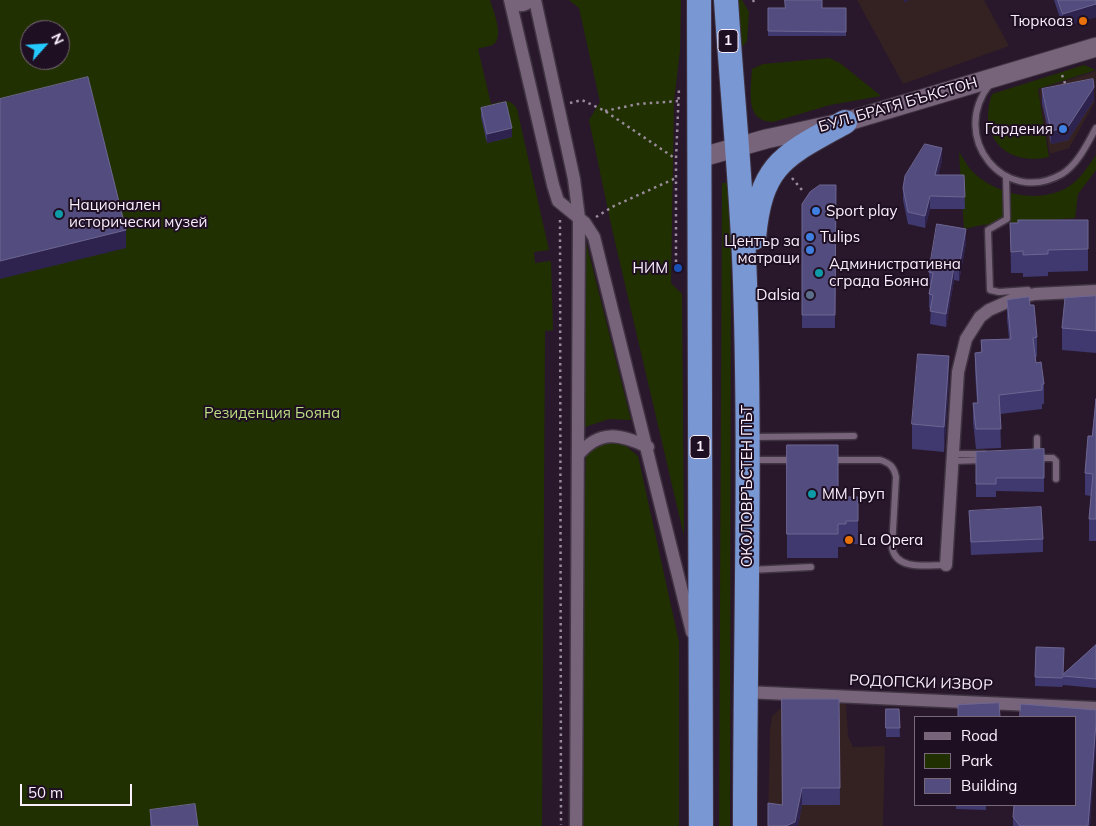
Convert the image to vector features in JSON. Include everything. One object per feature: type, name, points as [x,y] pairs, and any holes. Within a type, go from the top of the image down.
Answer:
[{"type":"highway","name":"1","points":[[699,0],[687,158],[700,666],[701,826]]},
{"type":"highway","name":"1","points":[[726,0],[738,146]]},
{"type":"highway","points":[[745,281],[753,251],[757,209],[763,187],[772,172],[800,146],[845,122]]},
{"type":"highway","name":"ОКОЛОВРЪСТЕН ПЪТ","points":[[738,146],[745,281],[748,448],[745,826]]},
{"type":"street","points":[[511,0],[523,6],[530,0]]},
{"type":"street","points":[[511,0],[552,185],[558,201],[582,221],[594,237],[648,447],[700,666]]},
{"type":"street","points":[[535,0],[582,221],[578,455],[576,826]]},
{"type":"street","name":"БУЛ. БРАТЯ БЪКСТОН","points":[[687,158],[845,122],[1096,47]]},
{"type":"street","points":[[946,565],[958,372],[966,339],[980,317],[989,310],[1016,298],[1035,294],[1096,291]]},
{"type":"street","points":[[578,455],[587,444],[606,436],[624,436],[648,447]]},
{"type":"street","name":"РОДОПСКИ ИЗВОР","points":[[745,692],[1096,708]]},
{"type":"lane","points":[[996,77],[983,93],[976,111],[974,130],[980,149],[991,165],[1006,176],[1025,182],[1044,181],[1062,174],[1077,161],[1096,128]]},
{"type":"lane","points":[[1006,176],[1007,219],[988,230],[990,290],[1004,292],[1029,290],[1035,294]]},
{"type":"lane","points":[[748,448],[854,436]]},
{"type":"lane","points":[[1037,438],[1037,453],[1029,456],[1053,458],[1056,461],[1056,478]]},
{"type":"lane","points":[[748,448],[804,460]]},
{"type":"lane","points":[[953,457],[991,456]]},
{"type":"lane","points":[[823,460],[880,460],[888,462],[894,468],[896,477],[892,548],[894,556],[900,562],[908,565],[946,565]]},
{"type":"lane","points":[[747,571],[811,566]]},
{"type":"path","points":[[1060,71],[1067,88]]},
{"type":"path","points":[[558,105],[582,100],[687,158]]},
{"type":"path","points":[[605,111],[638,104],[677,101],[687,158],[678,177],[676,262]]},
{"type":"path","points":[[786,171],[802,190]]},
{"type":"path","points":[[582,221],[678,177]]},
{"type":"path","points":[[558,201],[562,237],[561,826]]},
{"type":"shaded area","points":[[857,0],[984,0],[1009,46],[903,84]]},
{"type":"shaded area","name":"Гардения","points":[[1096,71],[1094,104],[1069,148],[1050,154],[1039,90]]},
{"type":"shaded area","points":[[787,703],[846,704],[848,736],[853,747],[885,746],[883,826],[768,826],[772,716]]},
{"type":"green space","name":"Резиденция Бояна","points":[[0,0],[490,0],[497,23],[497,40],[492,45],[478,49],[491,104],[509,102],[517,109],[549,250],[534,252],[535,263],[551,261],[553,330],[545,331],[542,826],[0,826]]},
{"type":"green space","points":[[569,0],[681,0],[680,50],[674,102],[671,283],[682,294],[684,536],[612,229],[589,120],[600,102],[579,8]]},
{"type":"green space","points":[[732,0],[742,0],[749,12],[747,41],[737,54]]},
{"type":"green space","points":[[829,58],[840,63],[881,96],[830,105],[773,122],[764,121],[757,117],[751,103],[752,69],[763,64]]},
{"type":"green space","points":[[1084,65],[1096,70],[1038,89],[1049,157],[1034,159],[1020,157],[1008,153],[999,145],[992,135],[989,123],[988,109],[992,94]]},
{"type":"green space","points":[[959,152],[973,172],[984,181],[1007,192],[1019,195],[1044,195],[1068,187],[1080,177],[1096,155],[1096,170],[1078,194],[1075,218],[982,225],[964,229]]},
{"type":"green space","points":[[722,183],[731,183],[730,826],[719,826]]},
{"type":"green space","points":[[585,238],[631,420],[609,419],[582,428]]},
{"type":"green space","points":[[613,441],[626,446],[638,456],[679,642],[679,826],[581,826],[582,583],[586,453],[599,443]]},
{"type":"building","points":[[785,0],[822,0],[822,8],[846,8],[846,32],[768,31],[768,8],[785,8]]},
{"type":"building","points":[[1058,0],[1096,0],[1096,4],[1063,14]]},
{"type":"building","name":"Национален исторически музей","points":[[88,77],[126,230],[0,261],[0,99]]},
{"type":"building","points":[[1093,79],[1094,87],[1068,127],[1051,131],[1042,89]]},
{"type":"building","points":[[506,102],[512,128],[487,134],[481,108]]},
{"type":"building","points":[[925,144],[942,148],[935,175],[964,175],[965,197],[930,196],[925,216],[908,212],[903,188],[905,176]]},
{"type":"building","name":"Административна сграда Бояна","points":[[820,185],[836,185],[835,315],[802,315],[802,204],[810,192]]},
{"type":"building","points":[[1018,220],[1088,220],[1088,249],[1048,250],[1048,254],[1023,255],[1023,251],[1011,252],[1010,223],[1018,223]]},
{"type":"building","points":[[937,224],[966,229],[959,268],[954,267],[946,314],[930,311],[933,295],[929,294],[933,273],[929,272]]},
{"type":"building","points":[[1096,296],[1096,331],[1062,328],[1065,298]]},
{"type":"building","points":[[1029,297],[1030,305],[1034,305],[1037,337],[1033,338],[1036,363],[1041,362],[1044,384],[1042,384],[1042,390],[999,395],[1001,429],[976,429],[973,403],[978,403],[975,353],[982,352],[981,340],[1011,339],[1007,300]]},
{"type":"building","points":[[918,354],[949,356],[944,427],[912,424]]},
{"type":"building","points":[[1096,399],[1096,519],[1089,519],[1093,474],[1085,473],[1088,436],[1092,436]]},
{"type":"building","name":"ММ Груп","points":[[787,445],[838,445],[838,497],[858,497],[858,521],[846,521],[846,524],[838,524],[838,534],[787,534]]},
{"type":"building","points":[[1044,449],[1044,478],[996,478],[996,484],[976,484],[976,452]]},
{"type":"building","points":[[1041,507],[1043,539],[971,542],[969,511]]},
{"type":"building","points":[[1096,645],[1096,679],[1063,676],[1062,678],[1035,677],[1036,647],[1064,648],[1063,674]]},
{"type":"building","points":[[782,699],[839,699],[840,788],[802,788],[795,822],[786,826],[768,826],[768,803],[782,805]]},
{"type":"building","points":[[999,703],[1000,716],[958,716],[958,705]]},
{"type":"building","points":[[1021,704],[1096,710],[1088,826],[1020,826],[1013,817],[1014,806],[1076,806],[1076,716],[1020,716]]},
{"type":"building","points":[[886,709],[899,709],[900,728],[886,728]]},
{"type":"building","points":[[195,804],[198,826],[152,826],[150,810]]},
{"type":"place","name":"Тюркоаз","points":[[1083,21]]},
{"type":"place","name":"Гардения","points":[[1063,129]]},
{"type":"place","name":"Sport play","points":[[816,211]]},
{"type":"place","name":"Национален исторически музей","points":[[59,214]]},
{"type":"place","name":"Tulips","points":[[810,237]]},
{"type":"place","name":"Център за матраци","points":[[810,250]]},
{"type":"place","name":"НИМ","points":[[678,268]]},
{"type":"place","name":"Административна сграда Бояна","points":[[819,273]]},
{"type":"place","name":"Dalsia","points":[[810,295]]},
{"type":"place","name":"ММ Груп","points":[[812,494]]},
{"type":"place","name":"La Opera","points":[[849,540]]}]
